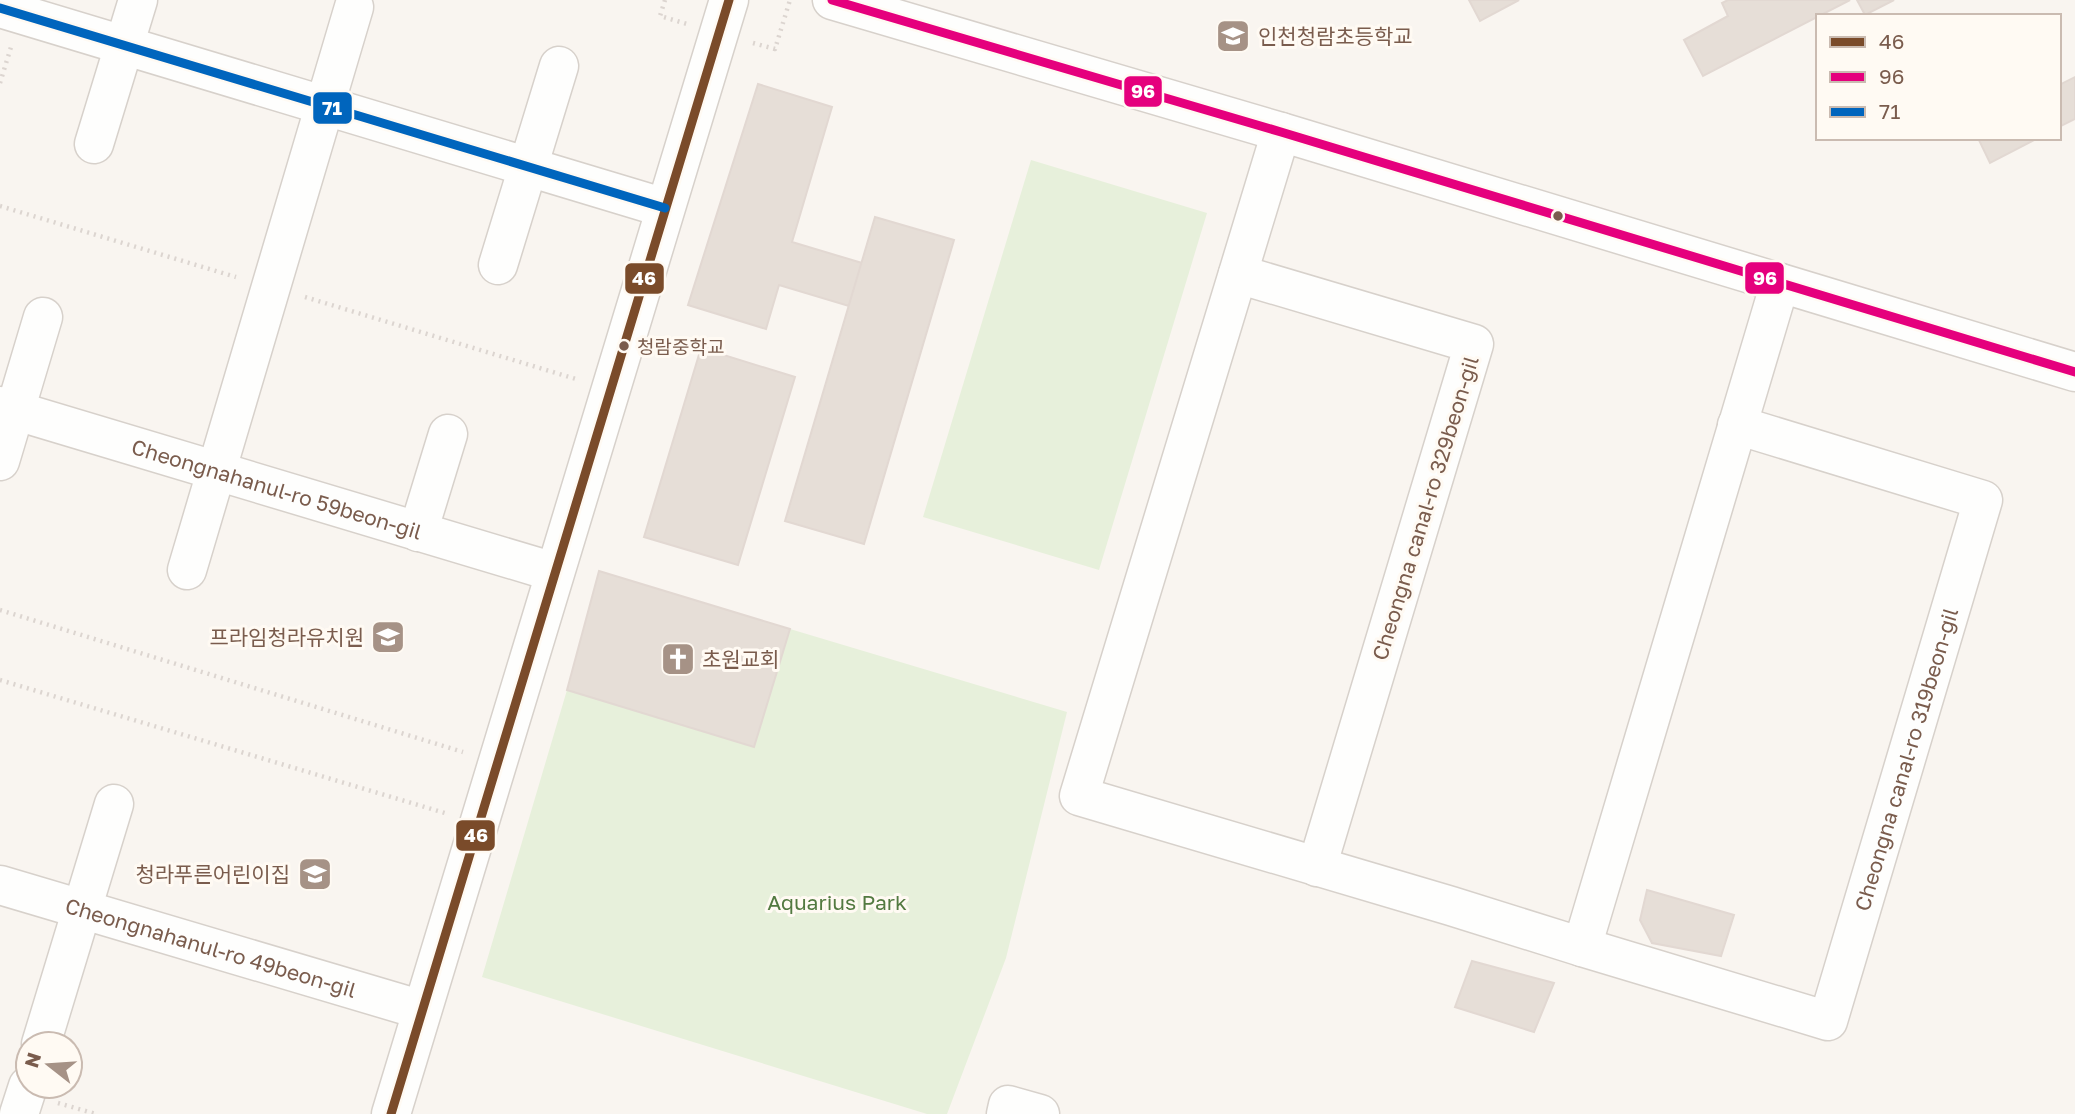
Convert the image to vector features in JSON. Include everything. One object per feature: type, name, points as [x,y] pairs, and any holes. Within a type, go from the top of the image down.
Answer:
[{"type":"street","points":[[94,144],[138,0]]},
{"type":"street","points":[[391,1114],[729,0]]},
{"type":"street","points":[[832,0],[1281,132],[2075,372]]},
{"type":"street","points":[[187,570],[355,7]]},
{"type":"street","points":[[0,8],[665,208]]},
{"type":"street","points":[[498,265],[559,66]]},
{"type":"street","points":[[1281,132],[1079,796],[1317,867]]},
{"type":"street","name":"Cheongna canal-ro 329beon-gil","points":[[1238,274],[1474,344],[1317,867]]},
{"type":"street","points":[[1582,947],[1780,283]]},
{"type":"street","points":[[0,461],[8,408],[43,317]]},
{"type":"street","name":"Cheongnahanul-ro 59beon-gil","points":[[8,408],[554,572]]},
{"type":"street","name":"Cheongna canal-ro 319beon-gil","points":[[1317,867],[1828,1021],[1983,500],[1737,425]]},
{"type":"street","points":[[418,532],[448,434]]},
{"type":"street","points":[[45,1030],[114,804]]},
{"type":"street","name":"Cheongnahanul-ro 49beon-gil","points":[[0,885],[422,1010]]},
{"type":"street","points":[[1006,1114],[1009,1105],[1040,1114]]},
{"type":"path","points":[[660,16],[665,0]]},
{"type":"path","points":[[0,610],[464,752]]},
{"type":"path","points":[[0,680],[446,813]]},
{"type":"green space","points":[[1031,160],[1207,213],[1099,570],[923,517]]},
{"type":"green space","name":"Aquarius Park","points":[[790,629],[1067,712],[1006,958],[947,1114],[927,1114],[482,977],[567,690],[754,746]]},
{"type":"building","points":[[1469,0],[1519,0],[1480,21]]},
{"type":"building","points":[[1728,0],[1850,0],[1823,14],[1816,14],[1816,18],[1703,76],[1684,40],[1728,16],[1722,3]]},
{"type":"building","points":[[1857,0],[1894,0],[1867,14]]},
{"type":"building","points":[[2075,77],[2075,119],[2061,126],[2061,84]]},
{"type":"building","points":[[758,84],[832,107],[792,242],[862,263],[849,306],[779,285],[766,329],[688,305]]},
{"type":"building","points":[[1979,140],[2034,140],[1990,163]]},
{"type":"building","points":[[875,217],[954,240],[864,544],[785,521]]},
{"type":"building","points":[[701,348],[795,377],[738,565],[644,537]]},
{"type":"building","name":"초원교회","points":[[599,571],[790,629],[754,747],[567,690]]},
{"type":"building","points":[[1647,890],[1734,915],[1721,956],[1652,943],[1640,920]]},
{"type":"building","points":[[1472,961],[1554,983],[1534,1032],[1455,1007]]},
{"type":"transit line","name":"46","points":[[391,1114],[729,0]]},
{"type":"transit line","name":"96","points":[[832,0],[1281,132],[2075,372]]},
{"type":"transit line","name":"71","points":[[0,8],[665,208]]},
{"type":"place","name":"인천청람초등학교","points":[[1233,36]]},
{"type":"place","name":"청람중학교","points":[[624,346]]},
{"type":"place","name":"프라임청라유치원","points":[[388,637]]},
{"type":"place","name":"초원교회","points":[[678,659]]},
{"type":"place","name":"청라푸른어린이집","points":[[315,874]]}]
